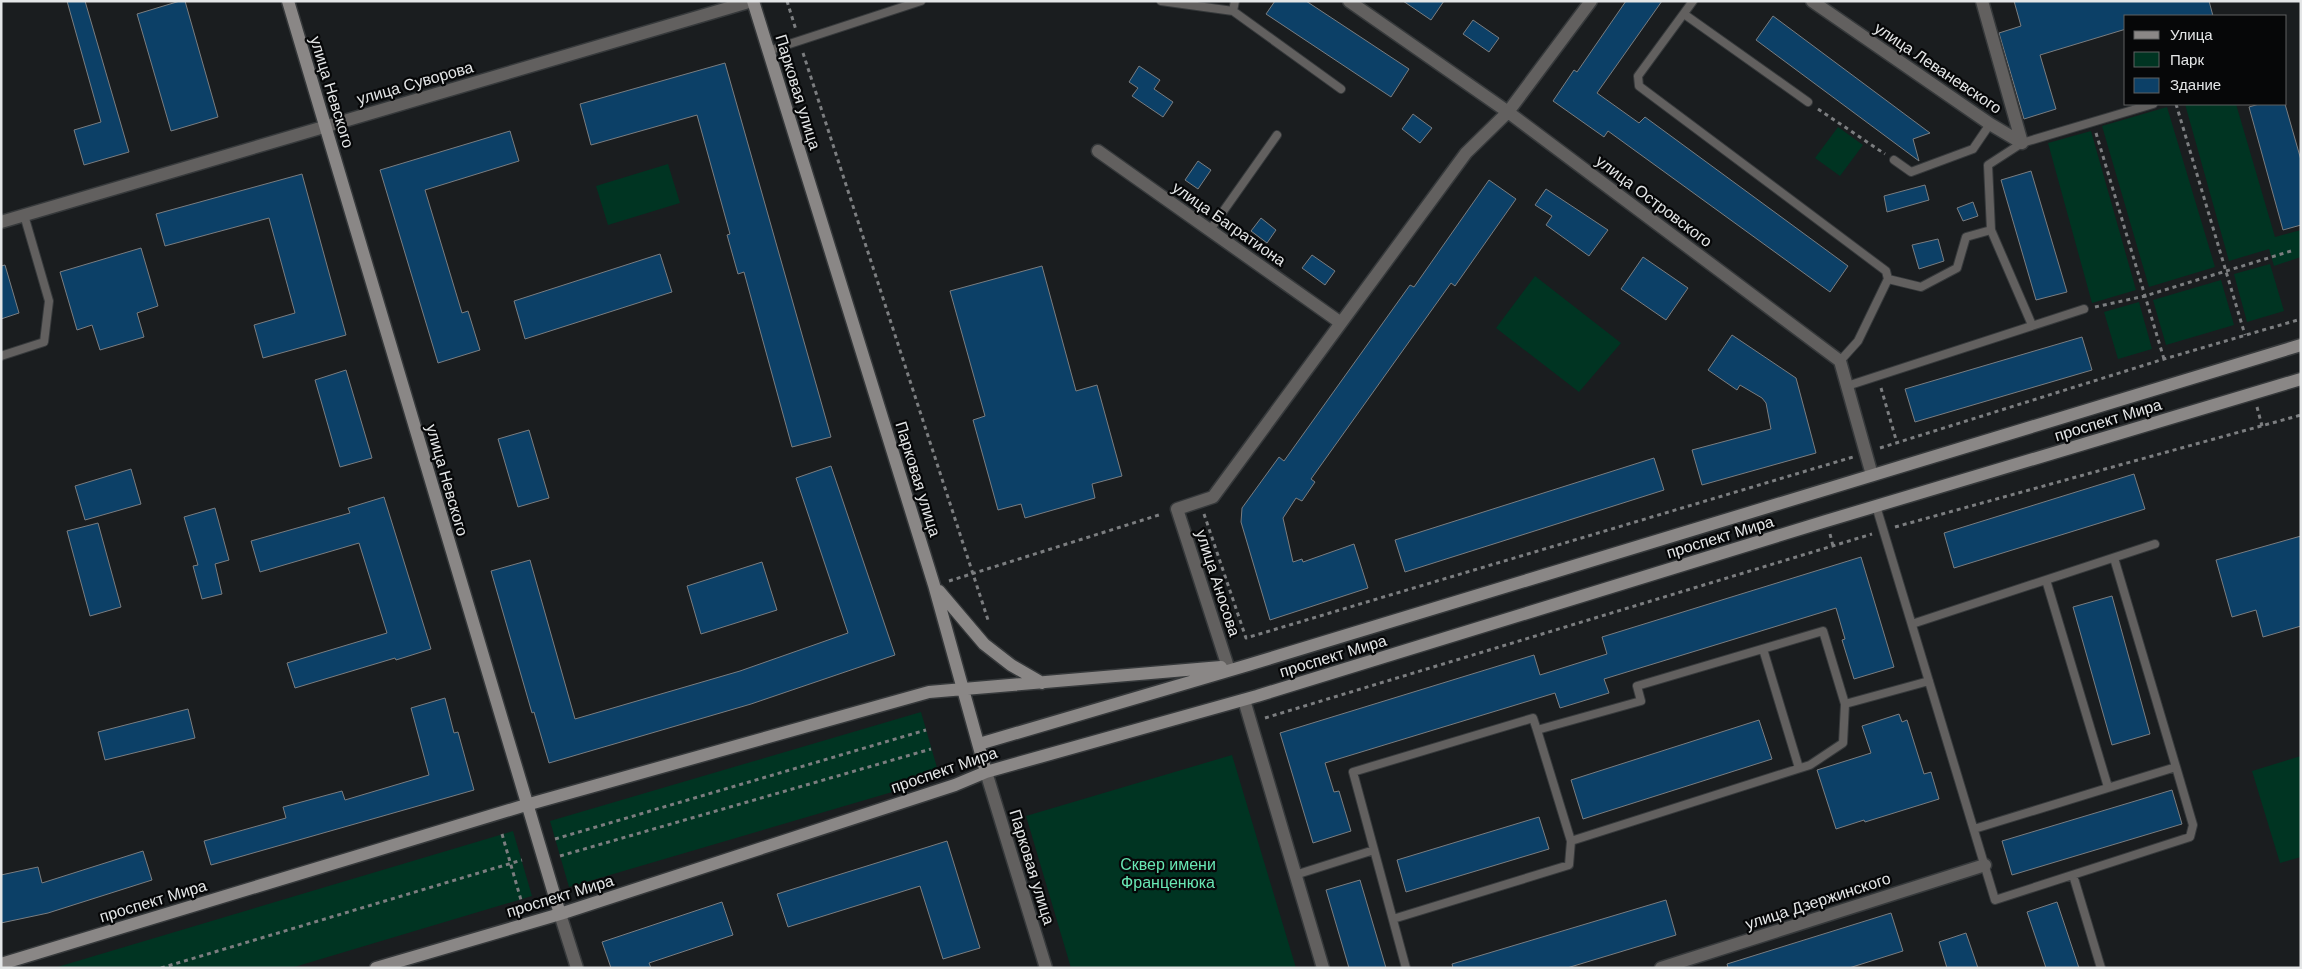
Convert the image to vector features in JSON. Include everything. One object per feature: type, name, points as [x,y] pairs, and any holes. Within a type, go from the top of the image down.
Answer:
[{"type":"main road","name":"улица Невского","points":[[288,1],[560,914]]},
{"type":"main road","name":"Парковая улица","points":[[753,1],[934,585],[965,690],[986,772]]},
{"type":"main road","name":"проспект Мира","points":[[979,744],[1248,665],[2301,345]]},
{"type":"main road","name":"проспект Мира","points":[[376,968],[560,914],[955,785],[986,772],[1244,700],[1876,506],[2301,379]]},
{"type":"main road","points":[[934,585],[984,644],[1011,665],[1042,683]]},
{"type":"main road","name":"проспект Мира","points":[[1,964],[526,805],[929,692],[1248,665]]},
{"type":"street","name":"улица Суворова","points":[[1,222],[753,1]]},
{"type":"street","name":"улица Островского","points":[[1349,1],[1508,112],[1840,361]]},
{"type":"street","points":[[1178,509],[1213,497],[1466,153],[1508,112],[1591,1]]},
{"type":"street","name":"улица Леваневского","points":[[1812,1],[1990,124],[2022,143]]},
{"type":"street","points":[[1982,1],[2022,143]]},
{"type":"street","name":"улица Багратиона","points":[[1098,151],[1341,323]]},
{"type":"street","points":[[1840,361],[1872,475]]},
{"type":"street","name":"улица Аносова","points":[[1178,509],[1228,667]]},
{"type":"street","points":[[1244,700],[1323,968]]},
{"type":"street","name":"Парковая улица","points":[[986,772],[1046,968]]},
{"type":"street","name":"улица Дзержинского","points":[[1661,968],[1985,864]]},
{"type":"street","name":"улица Невского","points":[[560,914],[577,968]]},
{"type":"lane","points":[[768,51],[921,1]]},
{"type":"lane","points":[[1160,1],[1233,11],[1340,89]]},
{"type":"lane","points":[[1233,11],[1235,1]]},
{"type":"lane","points":[[1693,1],[1638,76],[1639,86],[1886,271],[1888,279],[1858,341],[1840,361]]},
{"type":"lane","points":[[1684,14],[1808,102]]},
{"type":"lane","points":[[2032,325],[1991,230],[1988,165],[2022,143],[2151,105]]},
{"type":"lane","points":[[1894,160],[1910,172],[1973,149],[1990,124]]},
{"type":"lane","points":[[1210,230],[1277,135]]},
{"type":"lane","points":[[1,356],[44,342],[49,301],[24,215]]},
{"type":"lane","points":[[1888,279],[1921,287],[1957,268],[1966,237],[1991,230]]},
{"type":"lane","points":[[1847,386],[2084,309]]},
{"type":"lane","points":[[1876,506],[1995,900],[2190,837],[2193,825],[2114,558]]},
{"type":"lane","points":[[1912,624],[2155,544]]},
{"type":"lane","points":[[2046,580],[2108,787]]},
{"type":"lane","points":[[1537,730],[1641,701],[1637,686],[1823,631],[1846,704],[1843,743],[1810,765],[1571,841]]},
{"type":"lane","points":[[1763,649],[1798,768]]},
{"type":"lane","points":[[1846,704],[1929,681]]},
{"type":"lane","points":[[1393,919],[1569,865],[1571,841],[1533,718],[1353,772],[1406,968]]},
{"type":"lane","points":[[1974,829],[2176,767]]},
{"type":"lane","points":[[1295,875],[1374,850]]},
{"type":"lane","points":[[2073,875],[2101,968]]},
{"type":"path","points":[[787,1],[989,623]]},
{"type":"path","points":[[1808,102],[1894,160]]},
{"type":"path","points":[[2176,105],[2246,336]]},
{"type":"path","points":[[2094,125],[2164,359]]},
{"type":"path","points":[[2084,309],[2145,296],[2291,252]]},
{"type":"path","points":[[1200,502],[1246,638],[1897,443],[2164,359],[2301,319]]},
{"type":"path","points":[[1877,376],[1897,443]]},
{"type":"path","points":[[1250,722],[1884,531],[2301,415]]},
{"type":"path","points":[[934,585],[1178,509]]},
{"type":"path","points":[[555,839],[926,730]]},
{"type":"path","points":[[560,856],[931,749]]},
{"type":"path","points":[[502,834],[521,900]]},
{"type":"path","points":[[161,968],[522,860]]},
{"type":"green space","points":[[2185,105],[2236,105],[2275,237],[2301,230],[2301,257],[2274,266],[2269,249],[2229,261]]},
{"type":"green space","points":[[2167,107],[2215,267],[2149,287],[2102,126]]},
{"type":"green space","points":[[1838,127],[1863,145],[1840,176],[1815,158]]},
{"type":"green space","points":[[2091,131],[2136,290],[2092,303],[2048,143]]},
{"type":"green space","points":[[668,164],[680,203],[608,225],[596,186]]},
{"type":"green space","points":[[2270,264],[2284,311],[2247,322],[2234,274]]},
{"type":"green space","points":[[1535,276],[1621,343],[1579,392],[1496,328]]},
{"type":"green space","points":[[2221,280],[2234,325],[2166,345],[2153,300]]},
{"type":"green space","points":[[2139,302],[2152,349],[2118,359],[2104,312]]},
{"type":"green space","points":[[921,712],[940,778],[569,887],[550,821]]},
{"type":"green space","name":"Сквер имени Франценюка","points":[[1232,755],[1296,968],[1071,968],[1026,816]]},
{"type":"green space","points":[[2301,756],[2301,857],[2280,863],[2252,771]]},
{"type":"green space","points":[[513,831],[532,896],[291,968],[54,968]]},
{"type":"building","points":[[67,1],[85,1],[129,152],[84,165],[74,130],[101,122]]},
{"type":"building","points":[[185,1],[218,117],[171,131],[137,14]]},
{"type":"building","points":[[1275,1],[1306,1],[1409,69],[1391,97],[1266,14]]},
{"type":"building","points":[[1403,1],[1444,1],[1431,20]]},
{"type":"building","points":[[1626,1],[1662,1],[1597,93],[1639,123],[1645,117],[1848,266],[1830,292],[1608,131],[1604,137],[1553,101],[1574,70],[1577,72]]},
{"type":"building","points":[[2014,1],[2209,1],[2213,15],[2124,15],[2124,30],[2040,55],[2056,109],[2024,119],[1999,33],[2021,26]]},
{"type":"building","points":[[1773,16],[1930,133],[1913,139],[1919,161],[1756,40]]},
{"type":"building","points":[[1473,20],[1499,38],[1489,52],[1463,34]]},
{"type":"building","points":[[725,63],[831,437],[792,447],[744,272],[738,274],[727,235],[730,234],[697,115],[591,145],[580,104]]},
{"type":"building","points":[[1139,66],[1160,80],[1154,89],[1173,102],[1163,117],[1132,96],[1138,88],[1129,82]]},
{"type":"building","points":[[2256,105],[2285,105],[2301,160],[2301,225],[2283,230],[2249,107]]},
{"type":"building","points":[[1413,114],[1432,128],[1420,143],[1402,129]]},
{"type":"building","points":[[510,131],[519,161],[425,190],[462,313],[468,311],[480,350],[438,363],[380,170]]},
{"type":"building","points":[[1198,161],[1211,170],[1198,189],[1185,180]]},
{"type":"building","points":[[2031,171],[2067,292],[2036,300],[2001,180]]},
{"type":"building","points":[[302,174],[346,335],[263,358],[254,325],[295,313],[269,218],[165,246],[156,214]]},
{"type":"building","points":[[1489,180],[1516,199],[1455,286],[1451,283],[1311,479],[1315,482],[1302,501],[1296,498],[1283,518],[1293,562],[1302,559],[1303,562],[1354,544],[1368,588],[1270,620],[1241,522],[1242,508],[1279,457],[1284,461],[1410,285],[1414,287]]},
{"type":"building","points":[[1925,185],[1929,200],[1887,212],[1884,196]]},
{"type":"building","points":[[1546,189],[1608,230],[1589,256],[1546,225],[1552,216],[1535,205]]},
{"type":"building","points":[[1973,202],[1978,216],[1963,221],[1957,208]]},
{"type":"building","points":[[1261,218],[1276,230],[1267,243],[1251,231]]},
{"type":"building","points":[[1938,239],[1944,261],[1919,269],[1912,245]]},
{"type":"building","points":[[141,248],[158,306],[137,313],[144,337],[100,350],[92,325],[77,330],[60,272]]},
{"type":"building","points":[[660,254],[672,292],[525,339],[514,301]]},
{"type":"building","points":[[1312,255],[1335,271],[1325,285],[1302,268]]},
{"type":"building","points":[[1643,257],[1688,288],[1666,320],[1621,289]]},
{"type":"building","points":[[5,265],[19,313],[1,319],[1,266]]},
{"type":"building","points":[[1042,266],[1076,391],[1097,385],[1122,476],[1092,484],[1095,498],[1025,518],[1021,504],[998,510],[973,420],[985,416],[950,291]]},
{"type":"building","points":[[1732,335],[1796,378],[1816,453],[1702,485],[1692,450],[1771,429],[1766,403],[1762,398],[1740,385],[1737,390],[1708,370]]},
{"type":"building","points":[[2082,337],[2092,370],[1915,422],[1905,389]]},
{"type":"building","points":[[346,370],[372,458],[340,467],[315,380]]},
{"type":"building","points":[[529,430],[549,498],[518,507],[498,439]]},
{"type":"building","points":[[1654,458],[1664,490],[1405,572],[1395,540]]},
{"type":"building","points":[[831,466],[895,655],[751,704],[549,763],[534,712],[532,713],[491,571],[530,560],[575,719],[740,671],[848,633],[796,478]]},
{"type":"building","points":[[131,469],[141,504],[85,520],[75,486]]},
{"type":"building","points":[[2134,474],[2145,509],[1954,568],[1944,533]]},
{"type":"building","points":[[384,497],[431,649],[295,688],[287,663],[387,633],[359,543],[260,572],[251,541],[350,513],[348,508]]},
{"type":"building","points":[[215,508],[229,560],[215,564],[222,594],[202,599],[193,566],[198,565],[184,517]]},
{"type":"building","points":[[98,523],[121,607],[90,616],[67,531]]},
{"type":"building","points":[[2301,536],[2301,626],[2263,637],[2256,610],[2232,617],[2216,560]]},
{"type":"building","points":[[1861,557],[1894,667],[1854,679],[1842,640],[1845,639],[1836,608],[1604,679],[1609,693],[1560,708],[1555,693],[1325,763],[1334,792],[1339,791],[1351,831],[1313,843],[1280,733],[1534,655],[1540,675],[1607,654],[1602,637]]},
{"type":"building","points":[[762,562],[777,610],[701,634],[687,586]]},
{"type":"building","points":[[2112,596],[2150,734],[2112,745],[2073,607]]},
{"type":"building","points":[[445,698],[454,733],[458,732],[474,790],[211,865],[204,841],[286,818],[283,807],[342,791],[345,800],[429,775],[411,708]]},
{"type":"building","points":[[188,709],[195,738],[105,760],[98,732]]},
{"type":"building","points":[[1899,714],[1902,722],[1907,720],[1924,774],[1931,772],[1939,799],[1836,829],[1817,770],[1871,753],[1862,726]]},
{"type":"building","points":[[1759,720],[1772,759],[1583,819],[1571,780]]},
{"type":"building","points":[[2172,790],[2182,824],[2012,875],[2002,841]]},
{"type":"building","points":[[1539,817],[1549,849],[1406,892],[1397,860]]},
{"type":"building","points":[[947,841],[980,948],[943,959],[920,886],[788,927],[777,894]]},
{"type":"building","points":[[143,851],[152,880],[48,913],[1,923],[1,875],[38,867],[42,883]]},
{"type":"building","points":[[1360,880],[1386,968],[1349,968],[1326,890]]},
{"type":"building","points":[[1666,900],[1676,935],[1567,968],[1453,968],[1452,964]]},
{"type":"building","points":[[722,902],[733,935],[649,963],[651,968],[611,968],[602,942]]},
{"type":"building","points":[[2057,902],[2079,968],[2046,968],[2027,912]]},
{"type":"building","points":[[1891,913],[1903,951],[1849,968],[1728,968],[1727,964]]},
{"type":"building","points":[[1966,933],[1978,968],[1947,968],[1939,942]]}]
